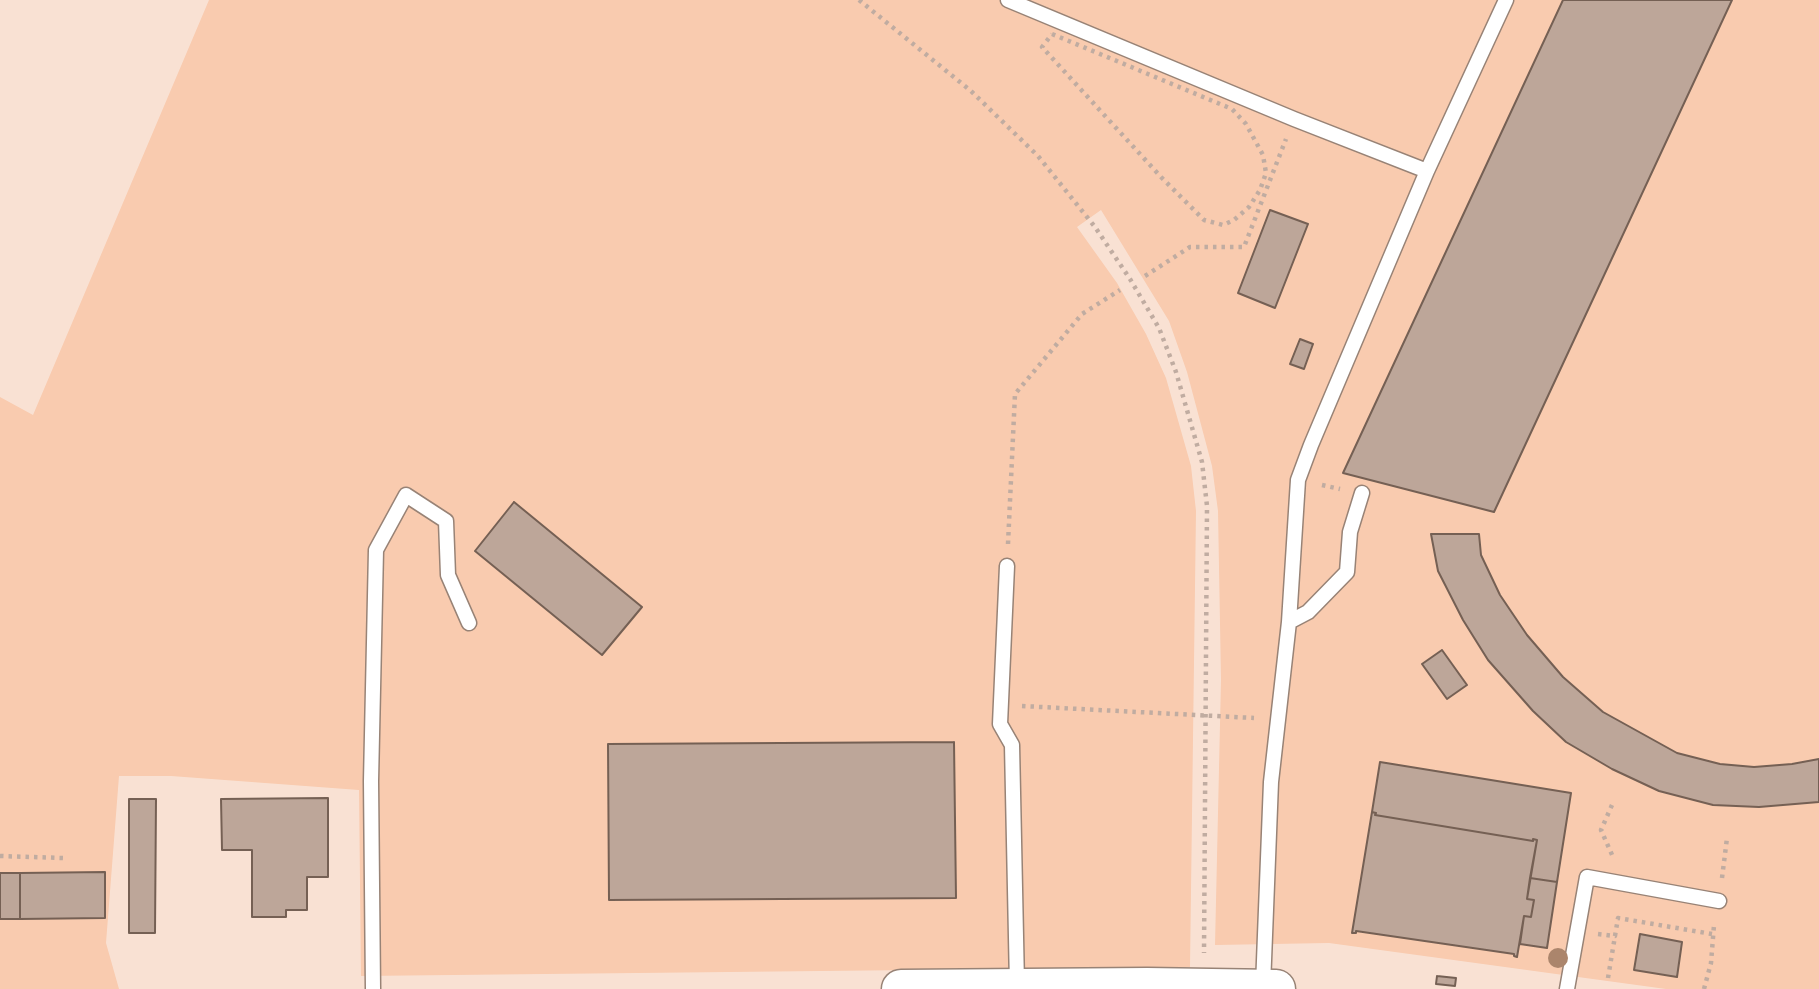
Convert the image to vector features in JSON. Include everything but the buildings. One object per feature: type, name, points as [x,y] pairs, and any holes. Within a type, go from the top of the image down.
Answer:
[{"type":"street","points":[[901,989],[1276,989]]},
{"type":"lane","points":[[1009,0],[1294,119],[1427,171]]},
{"type":"lane","points":[[1263,988],[1271,782],[1289,622],[1298,480],[1427,171],[1506,0]]},
{"type":"lane","points":[[1289,622],[1308,612],[1347,572],[1350,532],[1362,493]]},
{"type":"lane","points":[[373,989],[371,781],[376,550],[406,495],[446,521],[449,575],[469,623]]},
{"type":"lane","points":[[1007,566],[1000,724],[1012,745],[1017,988]]},
{"type":"lane","points":[[1567,989],[1587,877],[1719,901]]},
{"type":"path","points":[[859,0],[971,91],[1038,156],[1095,227],[1130,279],[1159,328],[1176,372],[1202,462],[1207,506],[1204,922]]},
{"type":"path","points":[[1052,34],[1220,104],[1232,109],[1246,124],[1262,155],[1266,173],[1260,190],[1249,207],[1234,220],[1223,225],[1204,220],[1041,47],[1052,34]]},
{"type":"path","points":[[1145,276],[1191,247],[1244,247],[1294,119]]},
{"type":"path","points":[[1007,566],[1015,394],[1082,313],[1120,290]]},
{"type":"path","points":[[1000,706],[1207,717],[1278,717]]},
{"type":"path","points":[[0,856],[63,858]]},
{"type":"path","points":[[1608,978],[1618,918],[1712,934]]},
{"type":"path","points":[[1577,931],[1615,936]]},
{"type":"path","points":[[1704,989],[1711,963]]},
{"type":"shaded area","points":[[209,0],[1819,0],[1819,989],[1666,989],[1329,943],[1215,945],[1221,680],[1218,511],[1212,466],[1187,372],[1169,321],[1101,210],[1077,227],[1117,283],[1146,334],[1166,378],[1191,466],[1196,511],[1190,967],[361,976],[359,790],[171,776],[119,776],[106,943],[119,989],[0,989],[0,397],[33,415]]}]
